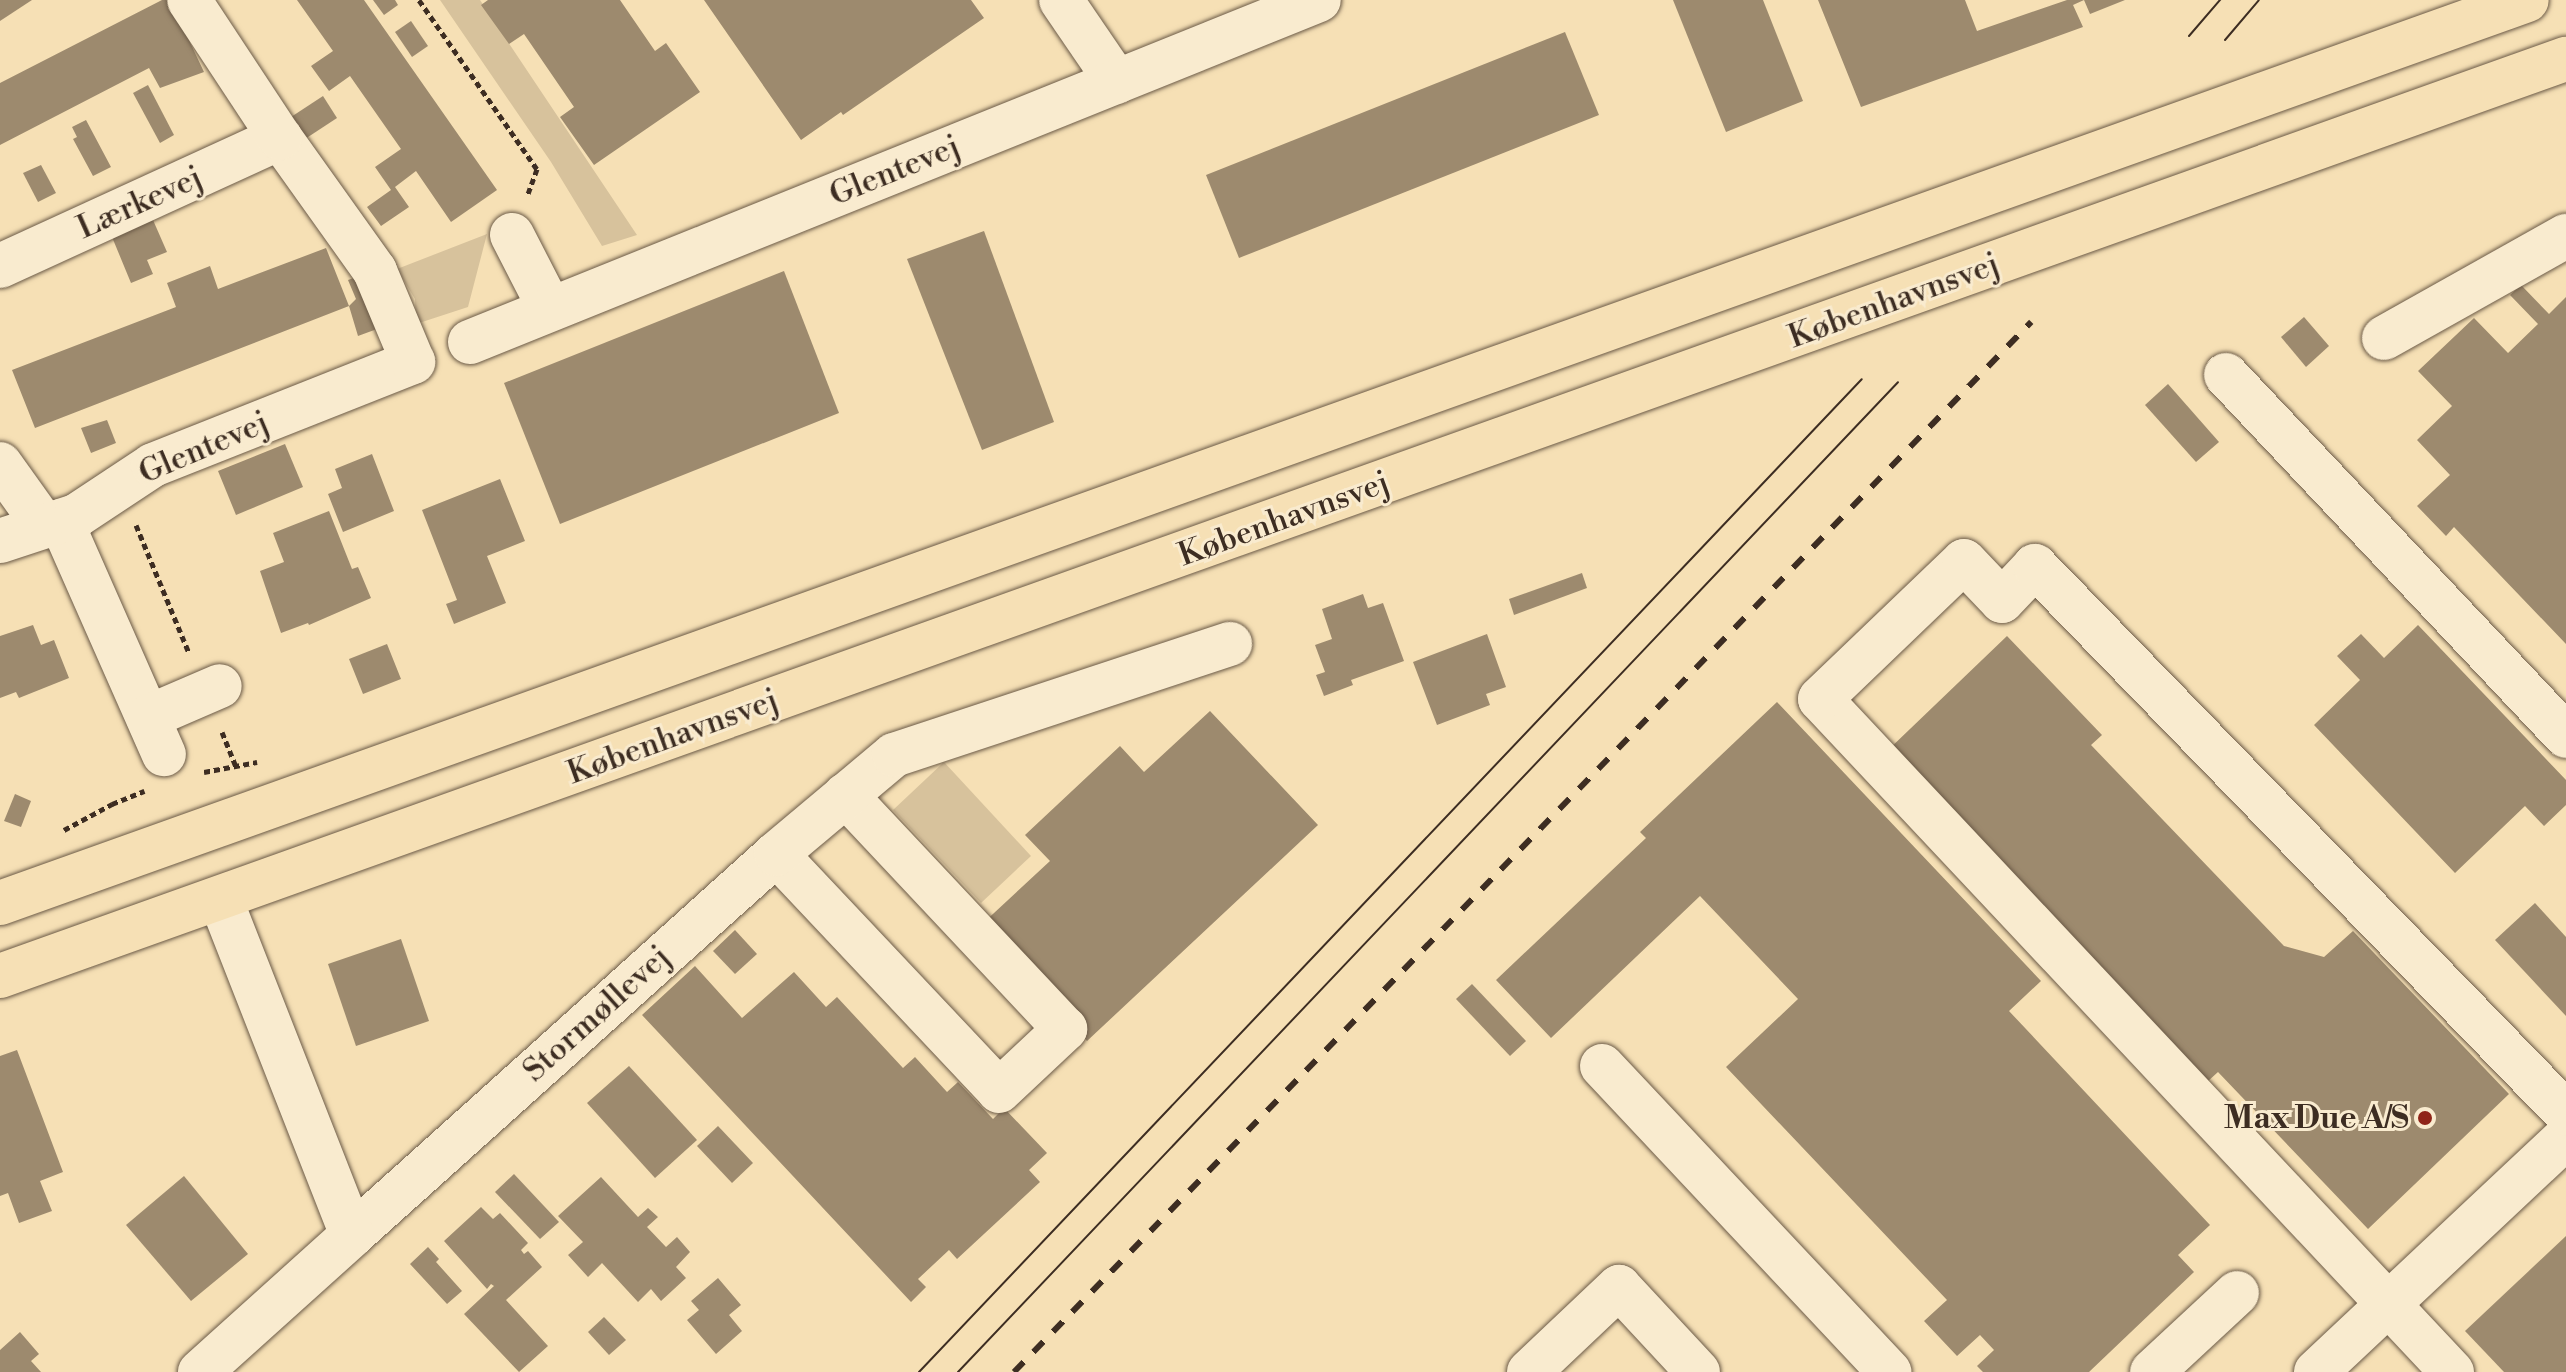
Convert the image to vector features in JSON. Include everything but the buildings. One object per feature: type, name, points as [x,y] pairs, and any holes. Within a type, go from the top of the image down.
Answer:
[{"type":"main road","points":[[0,903],[2527,0]]},
{"type":"main road","name":"Københavnsvej","points":[[0,976],[2566,59]]},
{"type":"street","points":[[189,0],[280,138]]},
{"type":"street","points":[[1061,0],[1117,82]]},
{"type":"street","name":"Glentevej","points":[[470,342],[1319,0]]},
{"type":"street","name":"Lærkevej","points":[[0,266],[280,138]]},
{"type":"street","name":"Glentevej","points":[[0,541],[76,516],[153,465],[413,362],[396,315],[375,271],[280,138]]},
{"type":"street","points":[[512,235],[550,309]]},
{"type":"street","points":[[2384,338],[2566,236]]},
{"type":"street","points":[[2226,375],[2566,736]]},
{"type":"street","points":[[0,464],[52,522],[156,736],[212,690]]},
{"type":"street","points":[[2452,1372],[1820,699],[1964,561],[2002,601],[2035,566],[2566,1113]]},
{"type":"street","name":"Stormøllevej","points":[[200,1372],[776,854],[894,755],[1230,644]]},
{"type":"street","points":[[776,854],[999,1091],[1065,1029],[845,795]]},
{"type":"street","points":[[220,899],[352,1235]]},
{"type":"street","points":[[1602,1066],[1889,1372]]},
{"type":"street","points":[[2325,1369],[2387,1305],[2566,1137]]},
{"type":"street","points":[[1529,1372],[1619,1287],[1698,1372]]},
{"type":"street","points":[[2152,1372],[2237,1293]]},
{"type":"path","points":[[419,0],[537,169],[512,235]]},
{"type":"path","points":[[119,485],[212,690],[235,764]]},
{"type":"shaded area","points":[[440,0],[480,0],[637,235],[602,246],[551,162]]},
{"type":"shaded area","points":[[487,234],[468,307],[416,324],[415,299],[397,269]]},
{"type":"shaded area","points":[[944,762],[1031,856],[981,903],[893,810]]},
{"type":"tram line","points":[[2189,36],[2220,0]]},
{"type":"tram line","points":[[2225,40],[2259,0]]},
{"type":"tram line","points":[[919,1372],[1862,379]]},
{"type":"tram line","points":[[958,1372],[1898,382]]},
{"type":"railway","points":[[1014,1372],[2031,322]]},
{"type":"place","name":"Max Due A/S","points":[[2425,1118]]}]
